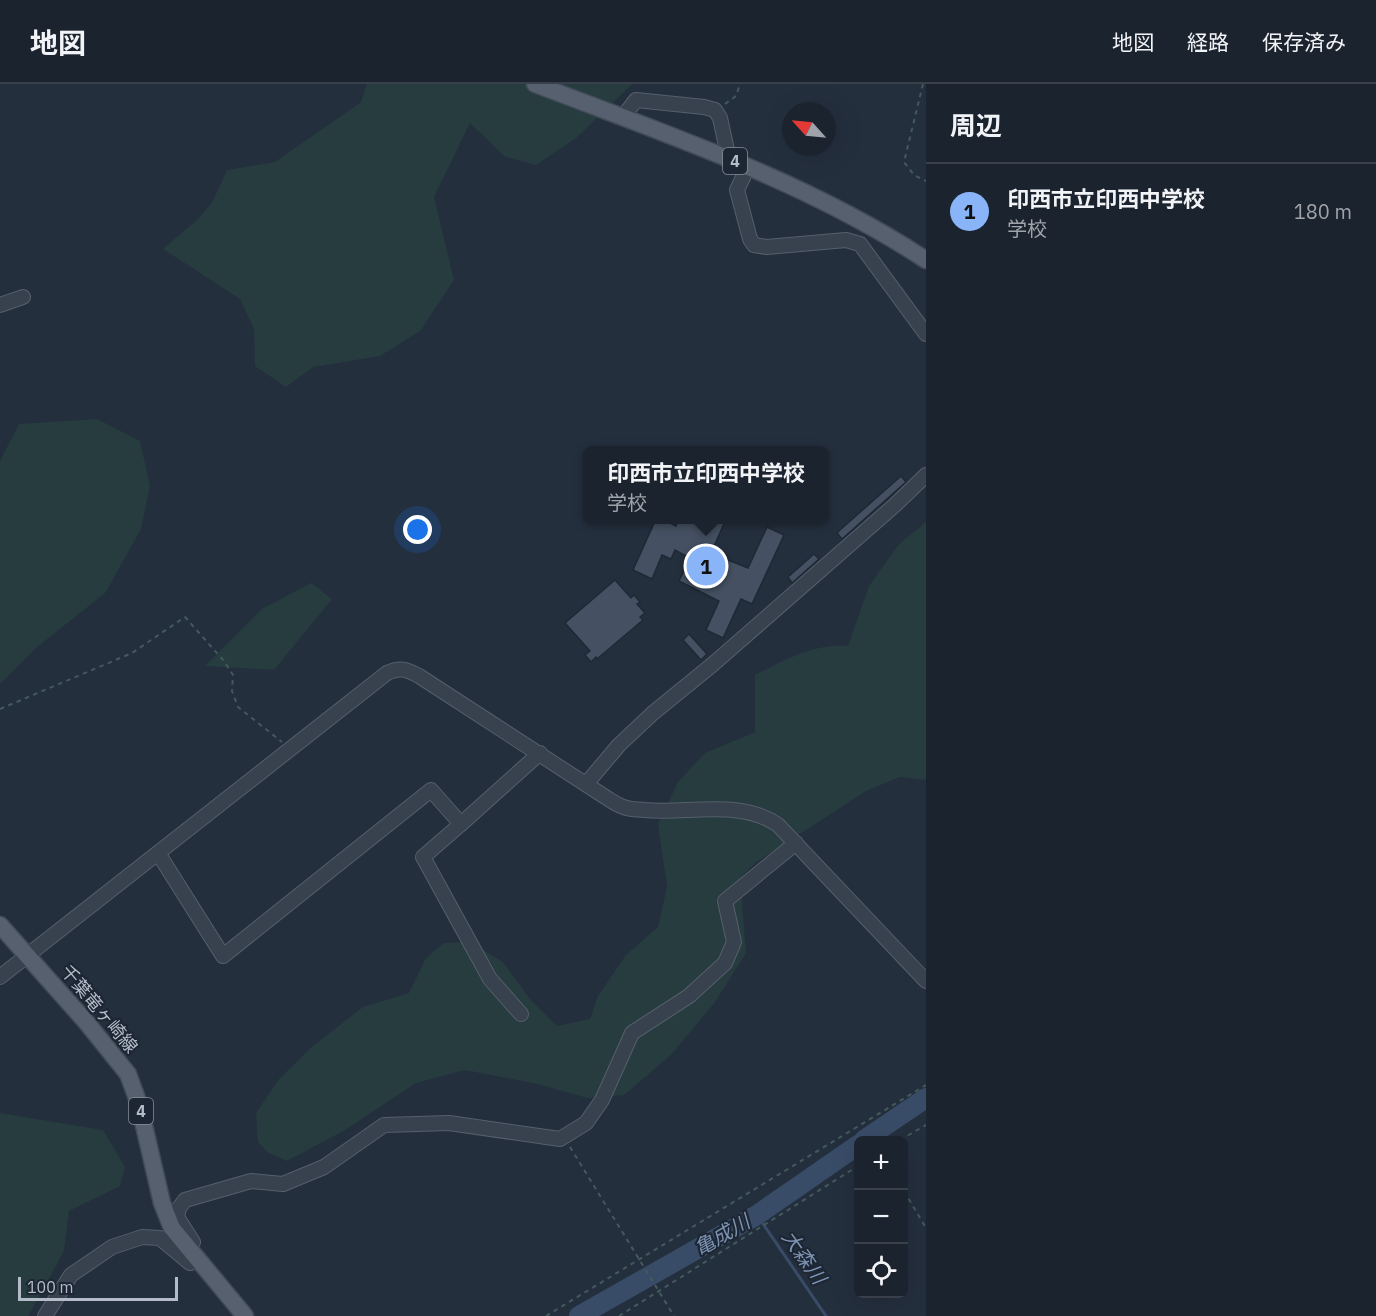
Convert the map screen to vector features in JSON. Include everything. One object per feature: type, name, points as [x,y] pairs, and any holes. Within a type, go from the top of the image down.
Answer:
[{"type":"main road","name":"4","points":[[535,84],[748,167],[829,205],[926,260]]},
{"type":"main road","name":"千葉竜ヶ崎線","points":[[0,925],[128,1074],[140,1104],[164,1210],[172,1228],[245,1316]]},
{"type":"street","points":[[622,118],[636,100],[715,110],[720,118],[728,150]]},
{"type":"street","points":[[748,167],[737,190],[750,239],[754,244],[767,247],[846,240],[856,242],[926,334]]},
{"type":"street","points":[[0,305],[23,297]]},
{"type":"street","points":[[586,784],[619,745],[653,713],[712,665],[895,505],[926,475]]},
{"type":"street","points":[[0,977],[387,673],[397,668],[419,676],[626,808],[653,811],[733,810],[769,818],[796,843],[926,981]]},
{"type":"street","points":[[521,1014],[490,979],[423,856],[540,753]]},
{"type":"street","points":[[158,853],[223,956],[431,790],[461,824]]},
{"type":"street","points":[[45,1316],[70,1275],[111,1247],[142,1237],[160,1238],[190,1263],[189,1250],[193,1242],[177,1217],[185,1200],[251,1180],[283,1184],[324,1167],[384,1125],[449,1123],[560,1139],[564,1137],[586,1123],[602,1100],[632,1033],[689,996],[725,963],[734,942],[725,901],[796,843]]},
{"type":"path","points":[[715,110],[736,96],[740,84]]},
{"type":"path","points":[[923,84],[904,162],[914,176],[926,182]]},
{"type":"path","points":[[0,709],[132,653],[184,617],[224,661],[233,675],[232,691],[238,707],[292,748]]},
{"type":"path","points":[[546,1316],[926,1085]]},
{"type":"path","points":[[907,1136],[926,1125]]},
{"type":"path","points":[[564,1137],[674,1316]]},
{"type":"path","points":[[618,1316],[854,1169]]},
{"type":"path","points":[[908,1199],[926,1228]]},
{"type":"green space","points":[[367,84],[632,84],[576,138],[536,165],[504,156],[470,123],[434,197],[454,280],[420,331],[380,356],[313,367],[286,387],[255,366],[254,329],[240,299],[163,249],[198,219],[212,203],[227,170],[275,162],[361,102]]},
{"type":"green space","points":[[97,419],[140,441],[150,486],[141,529],[105,593],[36,648],[0,684],[0,461],[19,424]]},
{"type":"green space","points":[[926,522],[926,780],[900,777],[866,791],[755,863],[740,878],[746,953],[715,1002],[671,1055],[624,1095],[587,1098],[538,1084],[465,1070],[416,1083],[345,1130],[287,1161],[267,1152],[258,1142],[256,1113],[279,1079],[313,1046],[363,1007],[409,993],[426,958],[444,943],[470,942],[503,962],[530,999],[557,1026],[590,1019],[598,996],[626,955],[658,927],[667,887],[658,824],[678,782],[705,753],[755,732],[755,675],[788,658],[811,650],[848,646],[869,586],[899,544]]},
{"type":"green space","points":[[311,583],[332,599],[274,670],[205,666],[262,609]]},
{"type":"green space","points":[[0,1113],[103,1130],[125,1167],[120,1186],[69,1211],[64,1251],[28,1316],[0,1316]]},
{"type":"building","points":[[901,476],[906,482],[842,539],[837,533]]},
{"type":"building","points":[[654,524],[676,526],[677,524],[724,524],[711,553],[748,568],[767,527],[784,535],[752,604],[741,599],[723,638],[706,630],[719,601],[679,581],[690,558],[675,550],[671,559],[662,555],[652,579],[633,570]]},
{"type":"building","points":[[814,554],[819,559],[792,583],[788,577]]},
{"type":"building","points":[[615,580],[631,598],[634,595],[640,602],[637,604],[645,613],[640,617],[643,620],[591,662],[585,655],[590,651],[565,623]]},
{"type":"building","points":[[689,634],[707,654],[701,660],[683,640]]},
{"type":"waterway","name":"亀成川","points":[[870,1136],[926,1098]]},
{"type":"waterway","name":"亀成川","points":[[579,1316],[757,1215],[854,1148]]},
{"type":"waterway","name":"大森川","points":[[757,1215],[826,1316]]},
{"type":"place","name":"印西市立印西中学校","points":[[706,566]]}]
